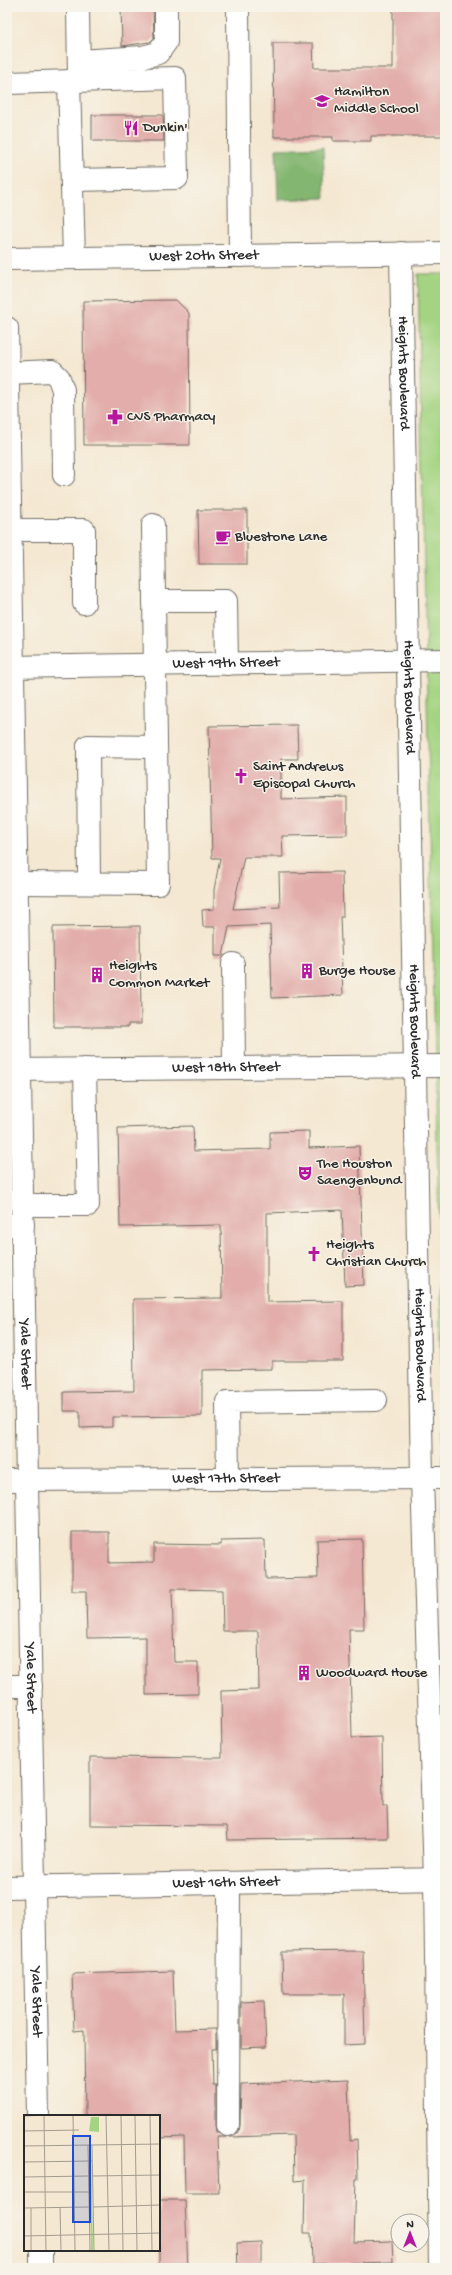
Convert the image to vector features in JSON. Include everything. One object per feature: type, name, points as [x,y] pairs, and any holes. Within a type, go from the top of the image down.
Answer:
[{"type":"main road","points":[[74,258],[72,180],[78,7]]},
{"type":"main road","points":[[7,83],[75,74],[158,53],[166,42],[166,7]]},
{"type":"main road","points":[[142,57],[171,56],[177,43],[176,7]]},
{"type":"main road","points":[[238,7],[240,256]]},
{"type":"main road","points":[[72,180],[177,178],[175,78],[75,74]]},
{"type":"main road","name":"Heights Boulevard","points":[[401,253],[422,1478],[440,1879],[440,2268]]},
{"type":"main road","name":"West 20th Street","points":[[7,259],[445,253]]},
{"type":"main road","name":"Yale Street","points":[[7,328],[8,456],[11,530],[10,667],[14,876],[14,1070],[18,1218],[17,1480],[31,1686],[38,2115]]},
{"type":"main road","points":[[8,373],[52,371],[58,378],[63,390],[64,475]]},
{"type":"main road","points":[[14,876],[89,883],[158,884],[153,525]]},
{"type":"main road","points":[[11,530],[84,530],[84,603]]},
{"type":"main road","points":[[154,601],[226,601],[227,664]]},
{"type":"main road","name":"West 19th Street","points":[[10,667],[408,662],[445,660]]},
{"type":"main road","points":[[89,883],[88,746],[156,747]]},
{"type":"main road","points":[[233,964],[234,1068]]},
{"type":"main road","name":"West 18th Street","points":[[14,1070],[445,1066]]},
{"type":"main road","points":[[18,1218],[88,1205],[85,1069]]},
{"type":"main road","points":[[228,1479],[227,1402],[376,1400]]},
{"type":"main road","name":"West 17th Street","points":[[17,1480],[445,1478]]},
{"type":"main road","points":[[7,1686],[31,1686]]},
{"type":"main road","name":"West 16th Street","points":[[7,1888],[440,1879]]},
{"type":"main road","points":[[228,2125],[229,1884]]},
{"type":"main road","points":[[41,2251],[41,2268]]},
{"type":"green space","points":[[323,147],[325,198],[278,200],[276,149]]},
{"type":"green space","points":[[418,274],[445,274],[445,1551],[439,1232]]},
{"type":"building","points":[[121,7],[153,7],[154,38],[150,42],[122,46]]},
{"type":"building","points":[[393,7],[445,7],[445,136],[371,136],[371,141],[333,141],[333,137],[274,137],[273,43],[313,43],[314,68],[393,68]]},
{"type":"building","name":"Dunkin'","points":[[92,115],[163,115],[164,141],[92,141]]},
{"type":"building","name":"CVS Pharmacy","points":[[176,300],[189,313],[190,445],[84,445],[83,301]]},
{"type":"building","name":"Bluestone Lane","points":[[198,510],[247,510],[247,564],[199,564]]},
{"type":"building","points":[[297,725],[298,759],[281,759],[281,799],[347,797],[347,835],[282,836],[283,857],[244,857],[233,909],[280,907],[279,873],[342,872],[343,917],[340,917],[343,995],[272,998],[270,925],[229,927],[223,956],[215,956],[215,927],[203,927],[202,910],[214,909],[214,890],[220,858],[212,858],[209,726]]},
{"type":"building","name":"Heights Common Market","points":[[140,926],[141,1024],[128,1024],[128,1027],[54,1027],[53,927]]},
{"type":"building","points":[[193,1126],[194,1151],[270,1149],[270,1132],[309,1131],[309,1148],[359,1146],[364,1285],[345,1286],[342,1210],[267,1213],[267,1302],[343,1301],[343,1361],[272,1361],[272,1369],[202,1370],[202,1416],[112,1417],[112,1427],[80,1428],[80,1411],[64,1411],[64,1392],[134,1391],[133,1299],[222,1298],[221,1225],[120,1227],[118,1128]]},
{"type":"building","points":[[72,1532],[109,1532],[109,1563],[154,1562],[154,1544],[221,1545],[221,1541],[265,1540],[266,1579],[318,1578],[317,1540],[362,1539],[364,1629],[349,1629],[352,1738],[382,1737],[383,1806],[387,1806],[388,1838],[228,1840],[227,1826],[90,1825],[90,1757],[222,1758],[221,1691],[259,1690],[258,1631],[223,1631],[222,1590],[172,1589],[174,1662],[198,1662],[198,1694],[146,1695],[146,1637],[87,1638],[86,1591],[72,1591]]},
{"type":"building","points":[[363,1951],[365,2044],[344,2045],[344,1994],[283,1994],[282,1952]]},
{"type":"building","points":[[173,1971],[175,2030],[216,2029],[216,2049],[212,2049],[213,2085],[216,2085],[216,2125],[217,2132],[227,2137],[217,2137],[219,2193],[185,2193],[184,2137],[160,2138],[160,2115],[85,2115],[84,2030],[74,2031],[72,1974]]},
{"type":"building","points":[[264,2001],[266,2047],[241,2048],[241,2002]]},
{"type":"building","points":[[348,2080],[350,2140],[357,2139],[358,2179],[356,2179],[354,2242],[390,2241],[390,2253],[393,2253],[393,2262],[312,2264],[311,2233],[304,2233],[305,2180],[294,2181],[293,2135],[230,2137],[239,2132],[241,2084]]},
{"type":"building","points":[[160,2200],[185,2200],[188,2268],[159,2268]]},
{"type":"building","points":[[261,2242],[261,2268],[238,2268],[237,2243]]},
{"type":"place","name":"Hamilton Middle School","points":[[322,101]]},
{"type":"place","name":"Dunkin'","points":[[131,128]]},
{"type":"place","name":"CVS Pharmacy","points":[[115,417]]},
{"type":"place","name":"Bluestone Lane","points":[[223,537]]},
{"type":"place","name":"Saint Andrews Episcopal Church","points":[[241,776]]},
{"type":"place","name":"Burge House","points":[[307,971]]},
{"type":"place","name":"Heights Common Market","points":[[97,975]]},
{"type":"place","name":"The Houston Saengenbund","points":[[305,1173]]},
{"type":"place","name":"Heights Christian Church","points":[[314,1254]]},
{"type":"place","name":"Woodward House","points":[[304,1673]]}]
